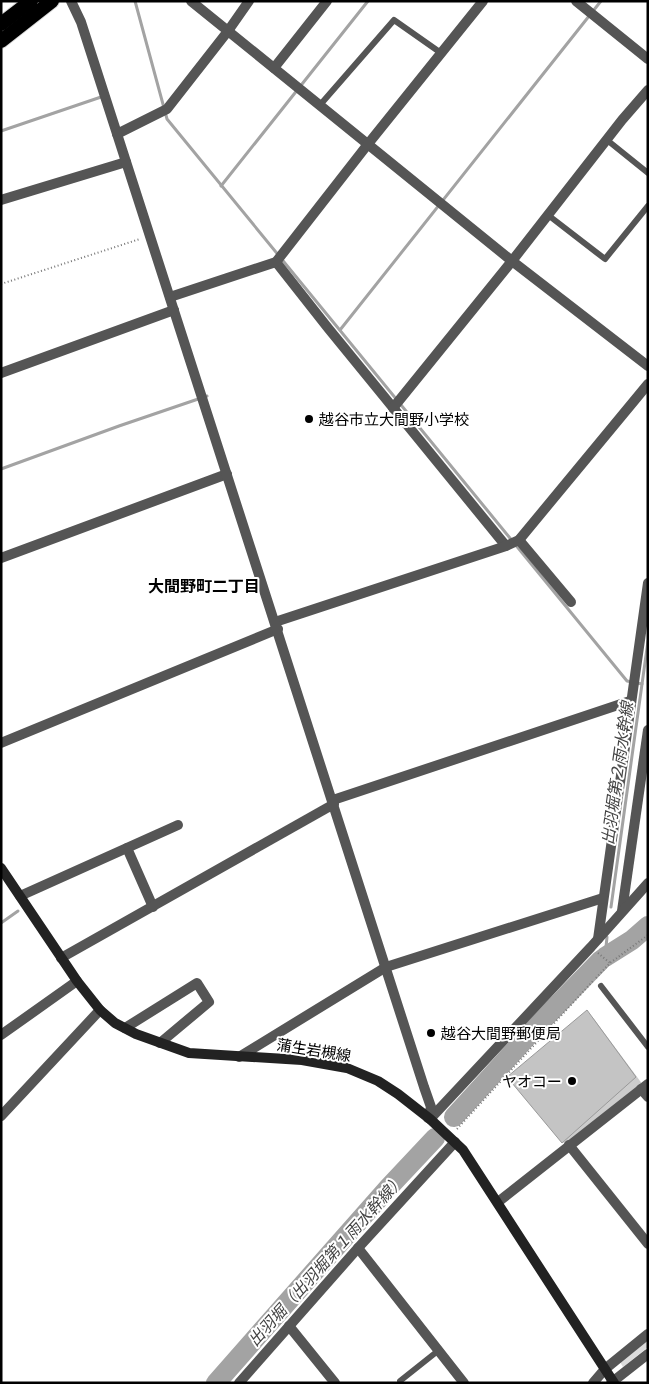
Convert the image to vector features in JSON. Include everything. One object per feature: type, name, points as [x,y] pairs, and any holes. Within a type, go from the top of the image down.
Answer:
[{"type":"highway","points":[[1,24],[31,1]]},
{"type":"highway","points":[[1,41],[52,1]]},
{"type":"main road","name":"蒲生岩槻線","points":[[1,868],[61,958],[100,1010],[125,1028],[189,1053],[302,1060],[348,1068],[378,1081],[429,1118],[463,1150],[612,1382]]},
{"type":"street","points":[[70,1],[81,22],[277,626],[430,1107],[429,1118]]},
{"type":"street","points":[[191,1],[512,260],[648,366]]},
{"type":"street","points":[[117,134],[167,109],[249,1]]},
{"type":"street","points":[[274,68],[327,1]]},
{"type":"street","points":[[170,298],[276,262],[483,1]]},
{"type":"street","points":[[576,1],[648,59]]},
{"type":"street","points":[[393,408],[648,90]]},
{"type":"street","points":[[1,200],[126,162]]},
{"type":"street","points":[[276,262],[506,546]]},
{"type":"street","points":[[1,373],[174,310]]},
{"type":"street","points":[[1,743],[277,626],[519,540],[648,384]]},
{"type":"street","points":[[1,558],[227,474]]},
{"type":"street","points":[[519,540],[571,602]]},
{"type":"street","points":[[595,943],[648,583]]},
{"type":"street","points":[[61,958],[153,907],[333,802],[630,700]]},
{"type":"street","points":[[622,912],[648,730]]},
{"type":"street","points":[[20,896],[178,825]]},
{"type":"street","points":[[127,848],[153,907]]},
{"type":"street","points":[[429,1118],[595,943],[648,883]]},
{"type":"street","points":[[239,1056],[386,967],[603,898]]},
{"type":"street","points":[[1,1035],[77,980]]},
{"type":"street","points":[[125,1028],[197,982],[209,1002],[160,1043]]},
{"type":"street","points":[[1,1116],[100,1010]]},
{"type":"street","points":[[498,1202],[569,1145],[646,1090]]},
{"type":"street","points":[[239,1383],[452,1140]]},
{"type":"street","points":[[569,1145],[648,1244]]},
{"type":"street","points":[[358,1248],[464,1383]]},
{"type":"street","points":[[289,1326],[335,1383]]},
{"type":"street","points":[[594,1383],[605,1369],[648,1334]]},
{"type":"street","points":[[612,1382],[648,1354]]},
{"type":"lane","points":[[320,105],[394,20],[441,53]]},
{"type":"lane","points":[[607,140],[648,173]]},
{"type":"lane","points":[[548,215],[605,259],[648,206]]},
{"type":"lane","points":[[601,986],[648,1047]]},
{"type":"lane","points":[[401,1383],[400,1381],[438,1350]]},
{"type":"path","points":[[1,284],[150,236]]},
{"type":"path","points":[[452,1140],[610,963],[648,935]]},
{"type":"path","points":[[595,943],[610,963]]},
{"type":"shaded area","points":[[648,1340],[648,1347],[623,1367],[620,1362]]},
{"type":"building","points":[[587,1010],[636,1077],[562,1143],[507,1077]]},
{"type":"waterway","points":[[135,1],[167,119],[627,681],[642,684]]},
{"type":"waterway","points":[[221,186],[368,1]]},
{"type":"waterway","points":[[340,330],[601,1]]},
{"type":"waterway","points":[[1,131],[104,96]]},
{"type":"waterway","points":[[1,469],[207,396]]},
{"type":"waterway","name":"出羽堀第２雨水幹線","points":[[611,907],[648,641]]},
{"type":"waterway","points":[[1,923],[18,911]]},
{"type":"waterway","name":"出羽堀（出羽堀第１雨水幹線）","points":[[605,957],[632,940],[648,926]]},
{"type":"waterway","name":"出羽堀第２雨水幹線","points":[[605,957],[607,937]]},
{"type":"waterway","name":"出羽堀（出羽堀第１雨水幹線）","points":[[454,1117],[537,1026],[601,960]]},
{"type":"waterway","name":"出羽堀（出羽堀第１雨水幹線）","points":[[216,1383],[388,1188],[435,1138]]},
{"type":"place","name":"越谷市立大間野小学校","points":[[309,419]]},
{"type":"place","name":"越谷大間野郵便局","points":[[431,1033]]},
{"type":"place","name":"ヤオコー","points":[[572,1081]]},
{"type":"district","name":"大間野町二丁目","points":[[204,586]]}]
